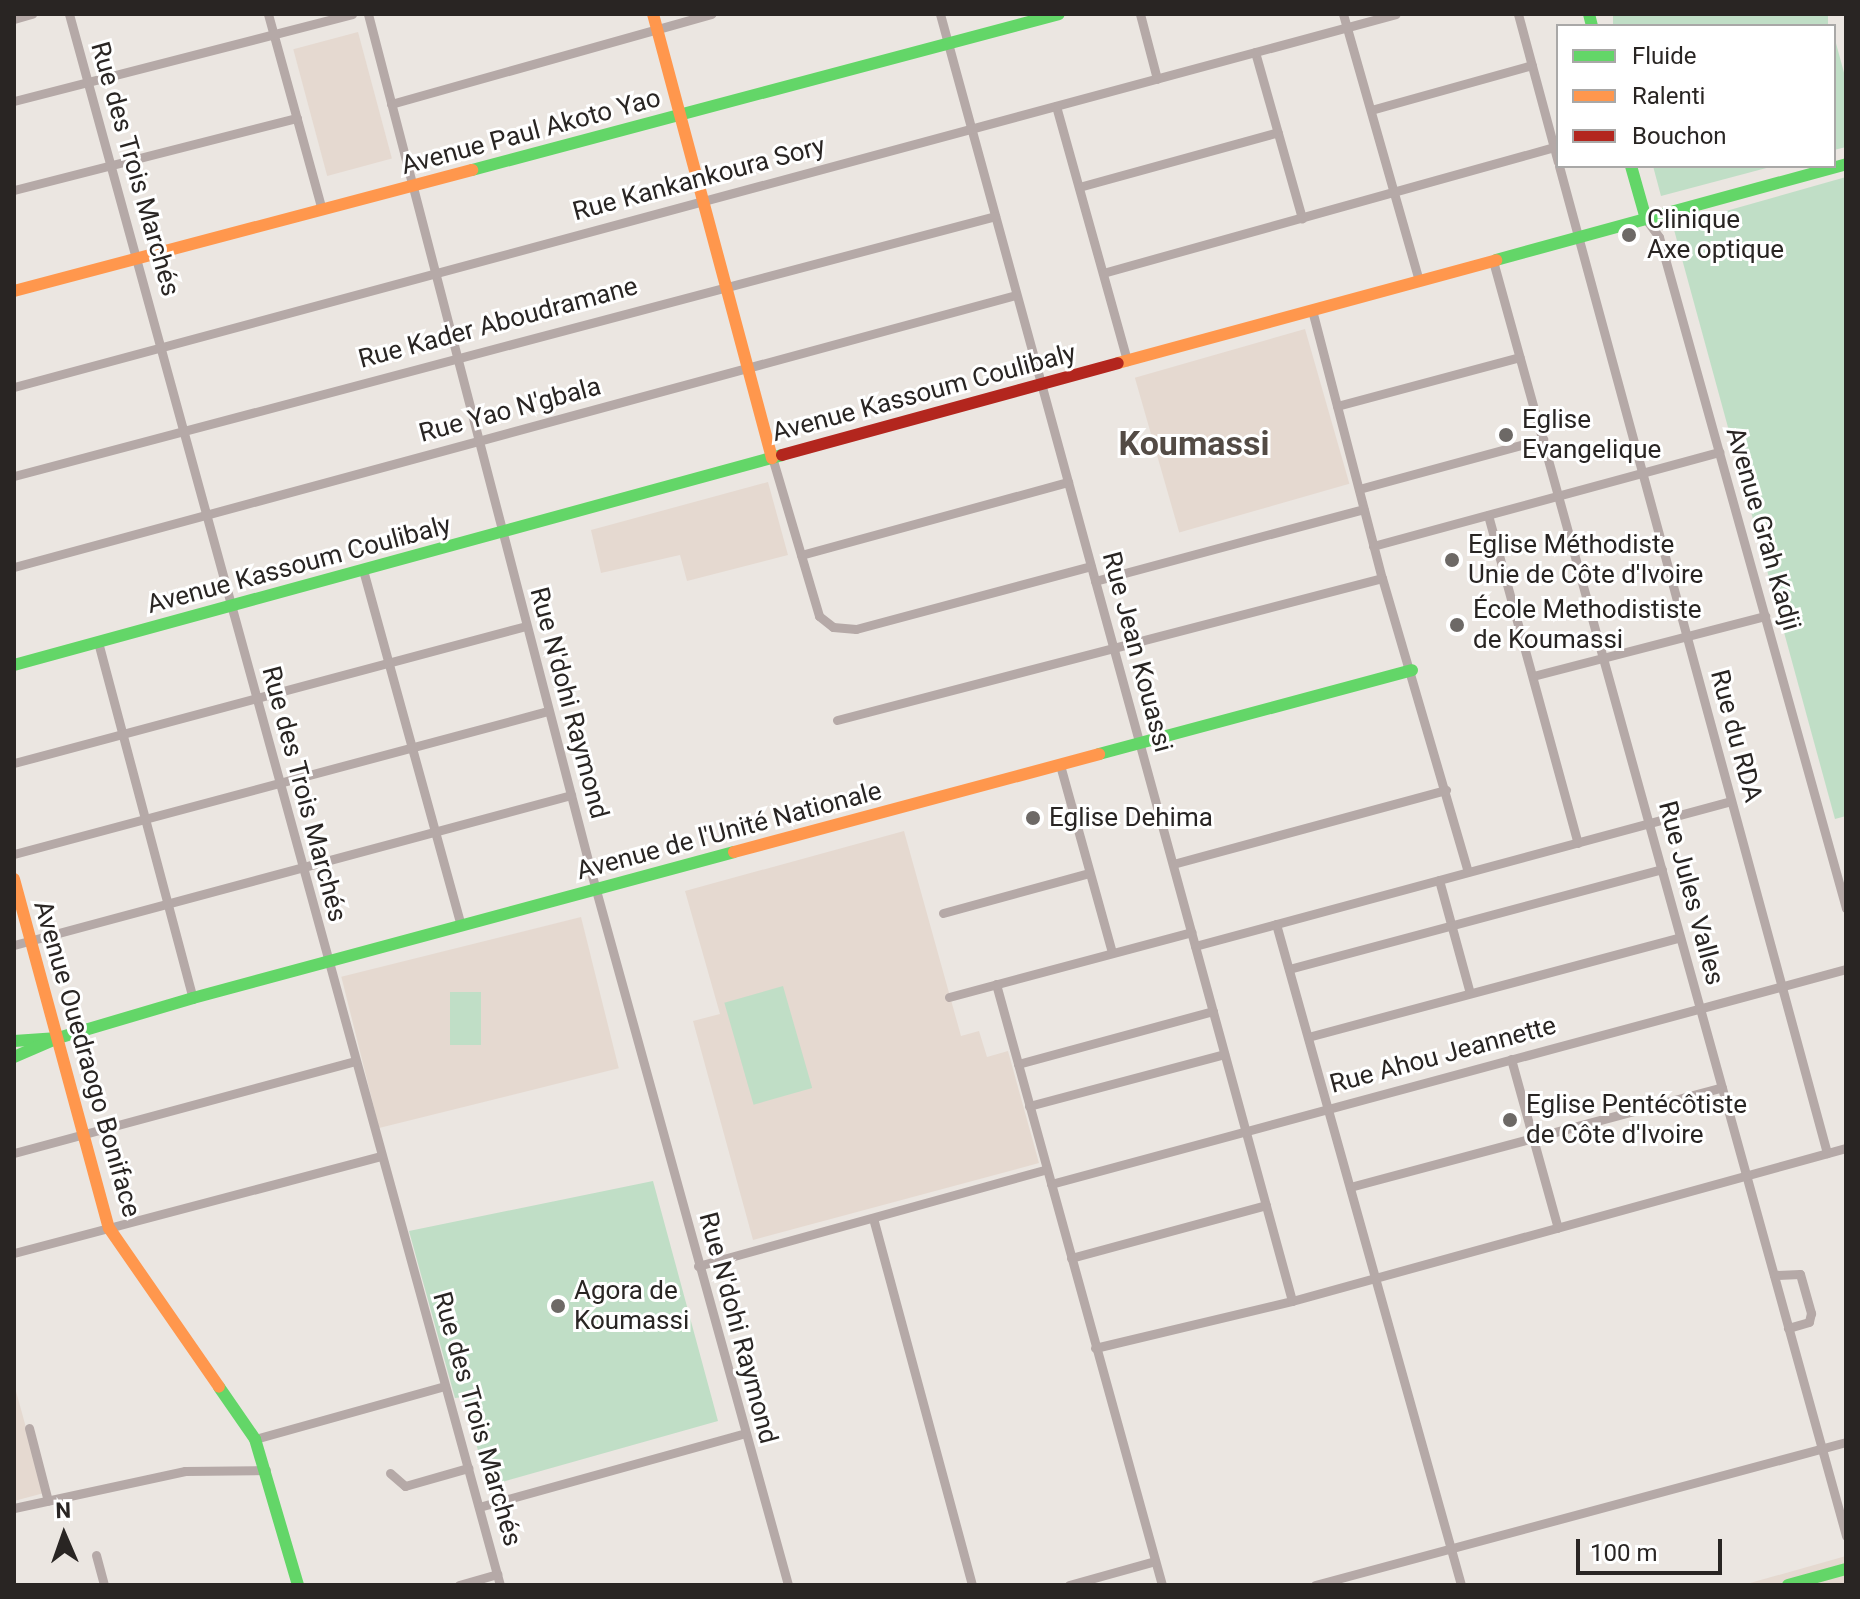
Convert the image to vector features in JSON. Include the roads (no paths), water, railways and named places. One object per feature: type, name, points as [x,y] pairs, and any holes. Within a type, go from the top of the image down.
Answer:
[{"type":"street","points":[[14,19],[32,14]]},
{"type":"street","name":"Rue des Trois Marchés","points":[[69,14],[185,431],[326,963],[500,1585]]},
{"type":"street","points":[[268,14],[322,210]]},
{"type":"street","points":[[14,101],[352,14]]},
{"type":"street","name":"Rue N'dohi Raymond","points":[[368,14],[548,711],[743,1434],[788,1585]]},
{"type":"street","points":[[653,14],[747,370],[819,616],[833,627],[856,629],[1091,566]]},
{"type":"street","points":[[391,104],[712,14]]},
{"type":"street","name":"Rue Jean Kouassi","points":[[940,14],[1292,1301]]},
{"type":"street","name":"Avenue Paul Akoto Yao","points":[[14,291],[1059,14]]},
{"type":"street","points":[[1140,14],[1157,79]]},
{"type":"street","points":[[1343,14],[1419,281]]},
{"type":"street","name":"Rue Kankankoura Sory","points":[[14,387],[1396,14]]},
{"type":"street","name":"Rue du RDA","points":[[1518,14],[1556,156]]},
{"type":"street","points":[[1255,52],[1302,218]]},
{"type":"street","points":[[1371,110],[1532,65]]},
{"type":"street","points":[[1056,106],[1127,361]]},
{"type":"street","points":[[14,190],[297,118]]},
{"type":"street","points":[[1079,187],[1278,132]]},
{"type":"street","points":[[1103,273],[1554,147]]},
{"type":"street","name":"Rue du RDA","points":[[1559,168],[1827,1153]]},
{"type":"street","name":"Avenue Grah Kadji","points":[[1632,168],[1646,219],[1659,237],[1846,908]]},
{"type":"street","name":"Avenue Kassoum Coulibaly","points":[[14,665],[1831,168]]},
{"type":"street","name":"Rue Kader Aboudramane","points":[[14,476],[724,284],[995,216]]},
{"type":"street","name":"Rue Jules Valles","points":[[1493,261],[1846,1536]]},
{"type":"street","name":"Rue Yao N'gbala","points":[[14,567],[1016,295]]},
{"type":"street","points":[[1312,310],[1373,546],[1412,670],[1468,872]]},
{"type":"street","points":[[1337,406],[1520,357]]},
{"type":"street","points":[[1359,489],[1543,439]]},
{"type":"street","points":[[1373,546],[1719,452]]},
{"type":"street","points":[[801,555],[1068,482]]},
{"type":"street","points":[[1095,581],[1364,509]]},
{"type":"street","points":[[1488,515],[1578,843]]},
{"type":"street","points":[[363,570],[461,926]]},
{"type":"street","points":[[837,720],[1114,651],[1382,578]]},
{"type":"street","points":[[1533,676],[1765,616]]},
{"type":"street","points":[[14,763],[526,626]]},
{"type":"street","points":[[98,642],[193,998]]},
{"type":"street","name":"Avenue de l'Unité Nationale","points":[[14,1057],[58,1038],[193,998],[1412,670]]},
{"type":"street","points":[[14,854],[548,711]]},
{"type":"street","points":[[1060,765],[1112,953]]},
{"type":"street","points":[[1173,864],[1446,790]]},
{"type":"street","points":[[14,945],[571,795]]},
{"type":"street","points":[[1195,946],[1731,801]]},
{"type":"street","points":[[1289,969],[1662,869]]},
{"type":"street","points":[[943,913],[1089,873]]},
{"type":"street","name":"Avenue Ouedraogo Boniface","points":[[14,879],[109,1228],[255,1439],[298,1585]]},
{"type":"street","points":[[1439,880],[1470,993]]},
{"type":"street","points":[[1276,924],[1461,1585]]},
{"type":"street","points":[[949,997],[1191,932]]},
{"type":"street","points":[[1308,1037],[1680,937]]},
{"type":"street","name":"Rue Ahou Jeannette","points":[[1051,1184],[1846,969]]},
{"type":"street","points":[[996,984],[1162,1585]]},
{"type":"street","points":[[1018,1064],[1213,1011]]},
{"type":"street","name":"Avenue de l'Unité Nationale","points":[[14,1041],[58,1038]]},
{"type":"street","points":[[1029,1106],[1224,1054]]},
{"type":"street","points":[[1511,1059],[1558,1228]]},
{"type":"street","points":[[14,1153],[354,1061]]},
{"type":"street","points":[[1350,1187],[1722,1087]]},
{"type":"street","points":[[1095,1348],[1292,1301],[1846,1148]]},
{"type":"street","points":[[14,1253],[380,1156]]},
{"type":"street","points":[[698,1266],[1047,1169]]},
{"type":"street","points":[[1071,1258],[1266,1205]]},
{"type":"street","points":[[873,1218],[972,1585]]},
{"type":"street","points":[[1774,1275],[1800,1274],[1811,1313],[1809,1322],[1788,1328]]},
{"type":"street","points":[[255,1439],[445,1386]]},
{"type":"street","points":[[29,1428],[48,1501]]},
{"type":"street","points":[[479,1507],[743,1434]]},
{"type":"street","points":[[1319,1584],[1846,1442]]},
{"type":"street","points":[[390,1473],[405,1486],[468,1468]]},
{"type":"street","points":[[14,1508],[185,1471],[266,1470]]},
{"type":"street","points":[[96,1555],[104,1585]]},
{"type":"street","points":[[1069,1585],[1155,1561]]},
{"type":"street","points":[[1788,1585],[1846,1569]]},
{"type":"street","points":[[459,1585],[497,1574]]},
{"type":"place","name":"Clinique Axe optique","points":[[1629,235]]},
{"type":"place","name":"Eglise Evangelique","points":[[1506,435]]},
{"type":"place","name":"Eglise Méthodiste Unie de Côte d'Ivoire","points":[[1452,560]]},
{"type":"place","name":"École Methodististe de Koumassi","points":[[1457,625]]},
{"type":"place","name":"Eglise Dehima","points":[[1033,818]]},
{"type":"place","name":"Eglise Pentécôtiste de Côte d'Ivoire","points":[[1510,1120]]},
{"type":"place","name":"Agora de Koumassi","points":[[558,1306]]},
{"type":"district","name":"Koumassi","points":[[1194,444]]}]
